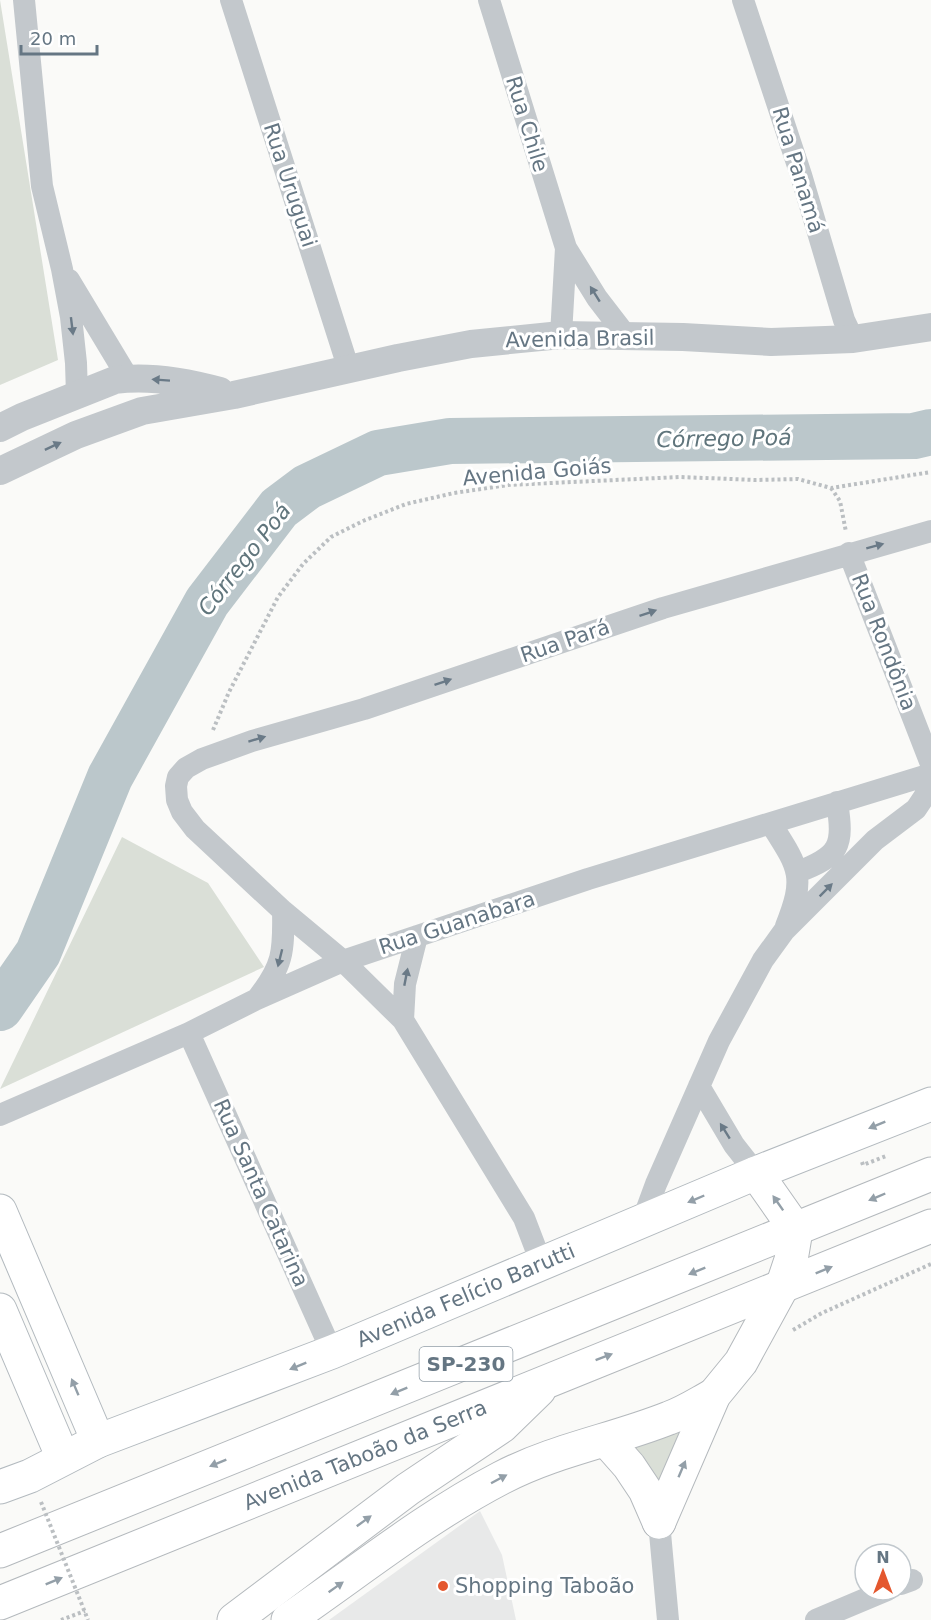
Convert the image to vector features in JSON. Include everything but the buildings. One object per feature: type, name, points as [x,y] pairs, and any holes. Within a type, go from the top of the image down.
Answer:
[{"type":"main road","name":"Avenida Felício Barutti","points":[[0,1487],[35,1489],[63,1458],[98,1441],[332,1352],[756,1173],[931,1104]]},
{"type":"main road","points":[[659,1522],[714,1395],[741,1362],[782,1287],[791,1260],[796,1230],[756,1173]]},
{"type":"main road","name":"SP-230","points":[[0,1551],[931,1174]]},
{"type":"main road","points":[[0,1211],[98,1441]]},
{"type":"main road","name":"Avenida Taboão da Serra","points":[[0,1603],[931,1226]]},
{"type":"main road","points":[[4,1320],[20,1336],[33,1335],[40,1328],[45,1315]]},
{"type":"main road","points":[[4,1320],[63,1458]]},
{"type":"main road","points":[[24,1367],[30,1357],[39,1350],[49,1348],[60,1352]]},
{"type":"main road","points":[[234,1620],[399,1496],[502,1426],[550,1379]]},
{"type":"main road","points":[[288,1620],[446,1510],[492,1483],[545,1457],[606,1440],[672,1417],[714,1395]]},
{"type":"main road","points":[[606,1440],[629,1466],[645,1490],[659,1522]]},
{"type":"main road","points":[[0,1502],[16,1490],[35,1489]]},
{"type":"street","points":[[24,0],[42,186],[62,269],[76,363],[77,395]]},
{"type":"street","name":"Rua Uruguai","points":[[231,0],[349,370]]},
{"type":"street","name":"Rua Chile","points":[[489,0],[566,248],[597,298],[627,337]]},
{"type":"street","name":"Rua Panamá","points":[[743,0],[801,175],[844,320],[853,339]]},
{"type":"street","name":"Rua Chile","points":[[561,335],[566,248]]},
{"type":"street","points":[[62,269],[128,378],[129,395],[120,417]]},
{"type":"street","name":"Avenida Brasil","points":[[0,471],[76,435],[120,417],[142,411],[234,395],[471,344],[561,335],[683,336],[771,342],[853,339],[931,327]]},
{"type":"street","name":"Avenida Brasil","points":[[0,428],[115,380],[128,378],[170,381],[234,395]]},
{"type":"street","name":"Rua Pará","points":[[283,911],[220,854],[182,812],[177,800],[176,786],[177,777],[186,768],[202,759],[252,741],[364,709],[663,608],[931,531]]},
{"type":"street","name":"Rua Rondônia","points":[[849,553],[931,764]]},
{"type":"street","name":"Rua Guanabara","points":[[0,1115],[189,1033],[257,999],[343,961],[588,879],[931,774]]},
{"type":"street","points":[[798,872],[825,860],[844,857],[875,840],[916,809],[931,781]]},
{"type":"street","points":[[837,802],[844,857]]},
{"type":"street","points":[[771,824],[798,872],[796,902],[784,930]]},
{"type":"street","points":[[642,1222],[656,1184],[736,1007],[763,960],[784,930],[844,857]]},
{"type":"street","points":[[283,911],[343,961],[403,1020],[524,1218],[542,1265]]},
{"type":"street","points":[[257,999],[279,966],[283,941],[283,911]]},
{"type":"street","points":[[403,1020],[405,984],[417,936]]},
{"type":"street","name":"Rua Santa Catarina","points":[[189,1033],[332,1352]]},
{"type":"street","points":[[699,1086],[734,1145],[756,1173]]},
{"type":"street","points":[[659,1522],[668,1620]]},
{"type":"street","points":[[816,1620],[859,1602]]},
{"type":"path","name":"Avenida Goiás","points":[[202,759],[230,692],[278,597],[303,564],[331,537],[363,520],[406,504],[454,493],[508,485],[680,477],[798,479],[831,488],[931,472]]},
{"type":"path","points":[[831,488],[840,501],[849,553]]},
{"type":"path","points":[[792,1331],[822,1312],[931,1264]]},
{"type":"path","points":[[35,1489],[88,1620]]},
{"type":"path","points":[[61,1620],[84,1611]]},
{"type":"shaded area","points":[[0,0],[58,360],[0,385]]},
{"type":"shaded area","points":[[122,837],[208,883],[264,967],[0,1089]]},
{"type":"shaded area","points":[[696,1412],[660,1502],[619,1443]]},
{"type":"shaded area","name":"Shopping Taboão","points":[[480,1511],[502,1555],[516,1620],[329,1620]]},
{"type":"waterway","name":"Córrego Poá","points":[[0,1008],[38,953],[110,777],[207,602],[279,508],[307,487],[378,453],[450,441],[914,436],[931,432]]},
{"type":"place","name":"Shopping Taboão","points":[[443,1586]]}]
